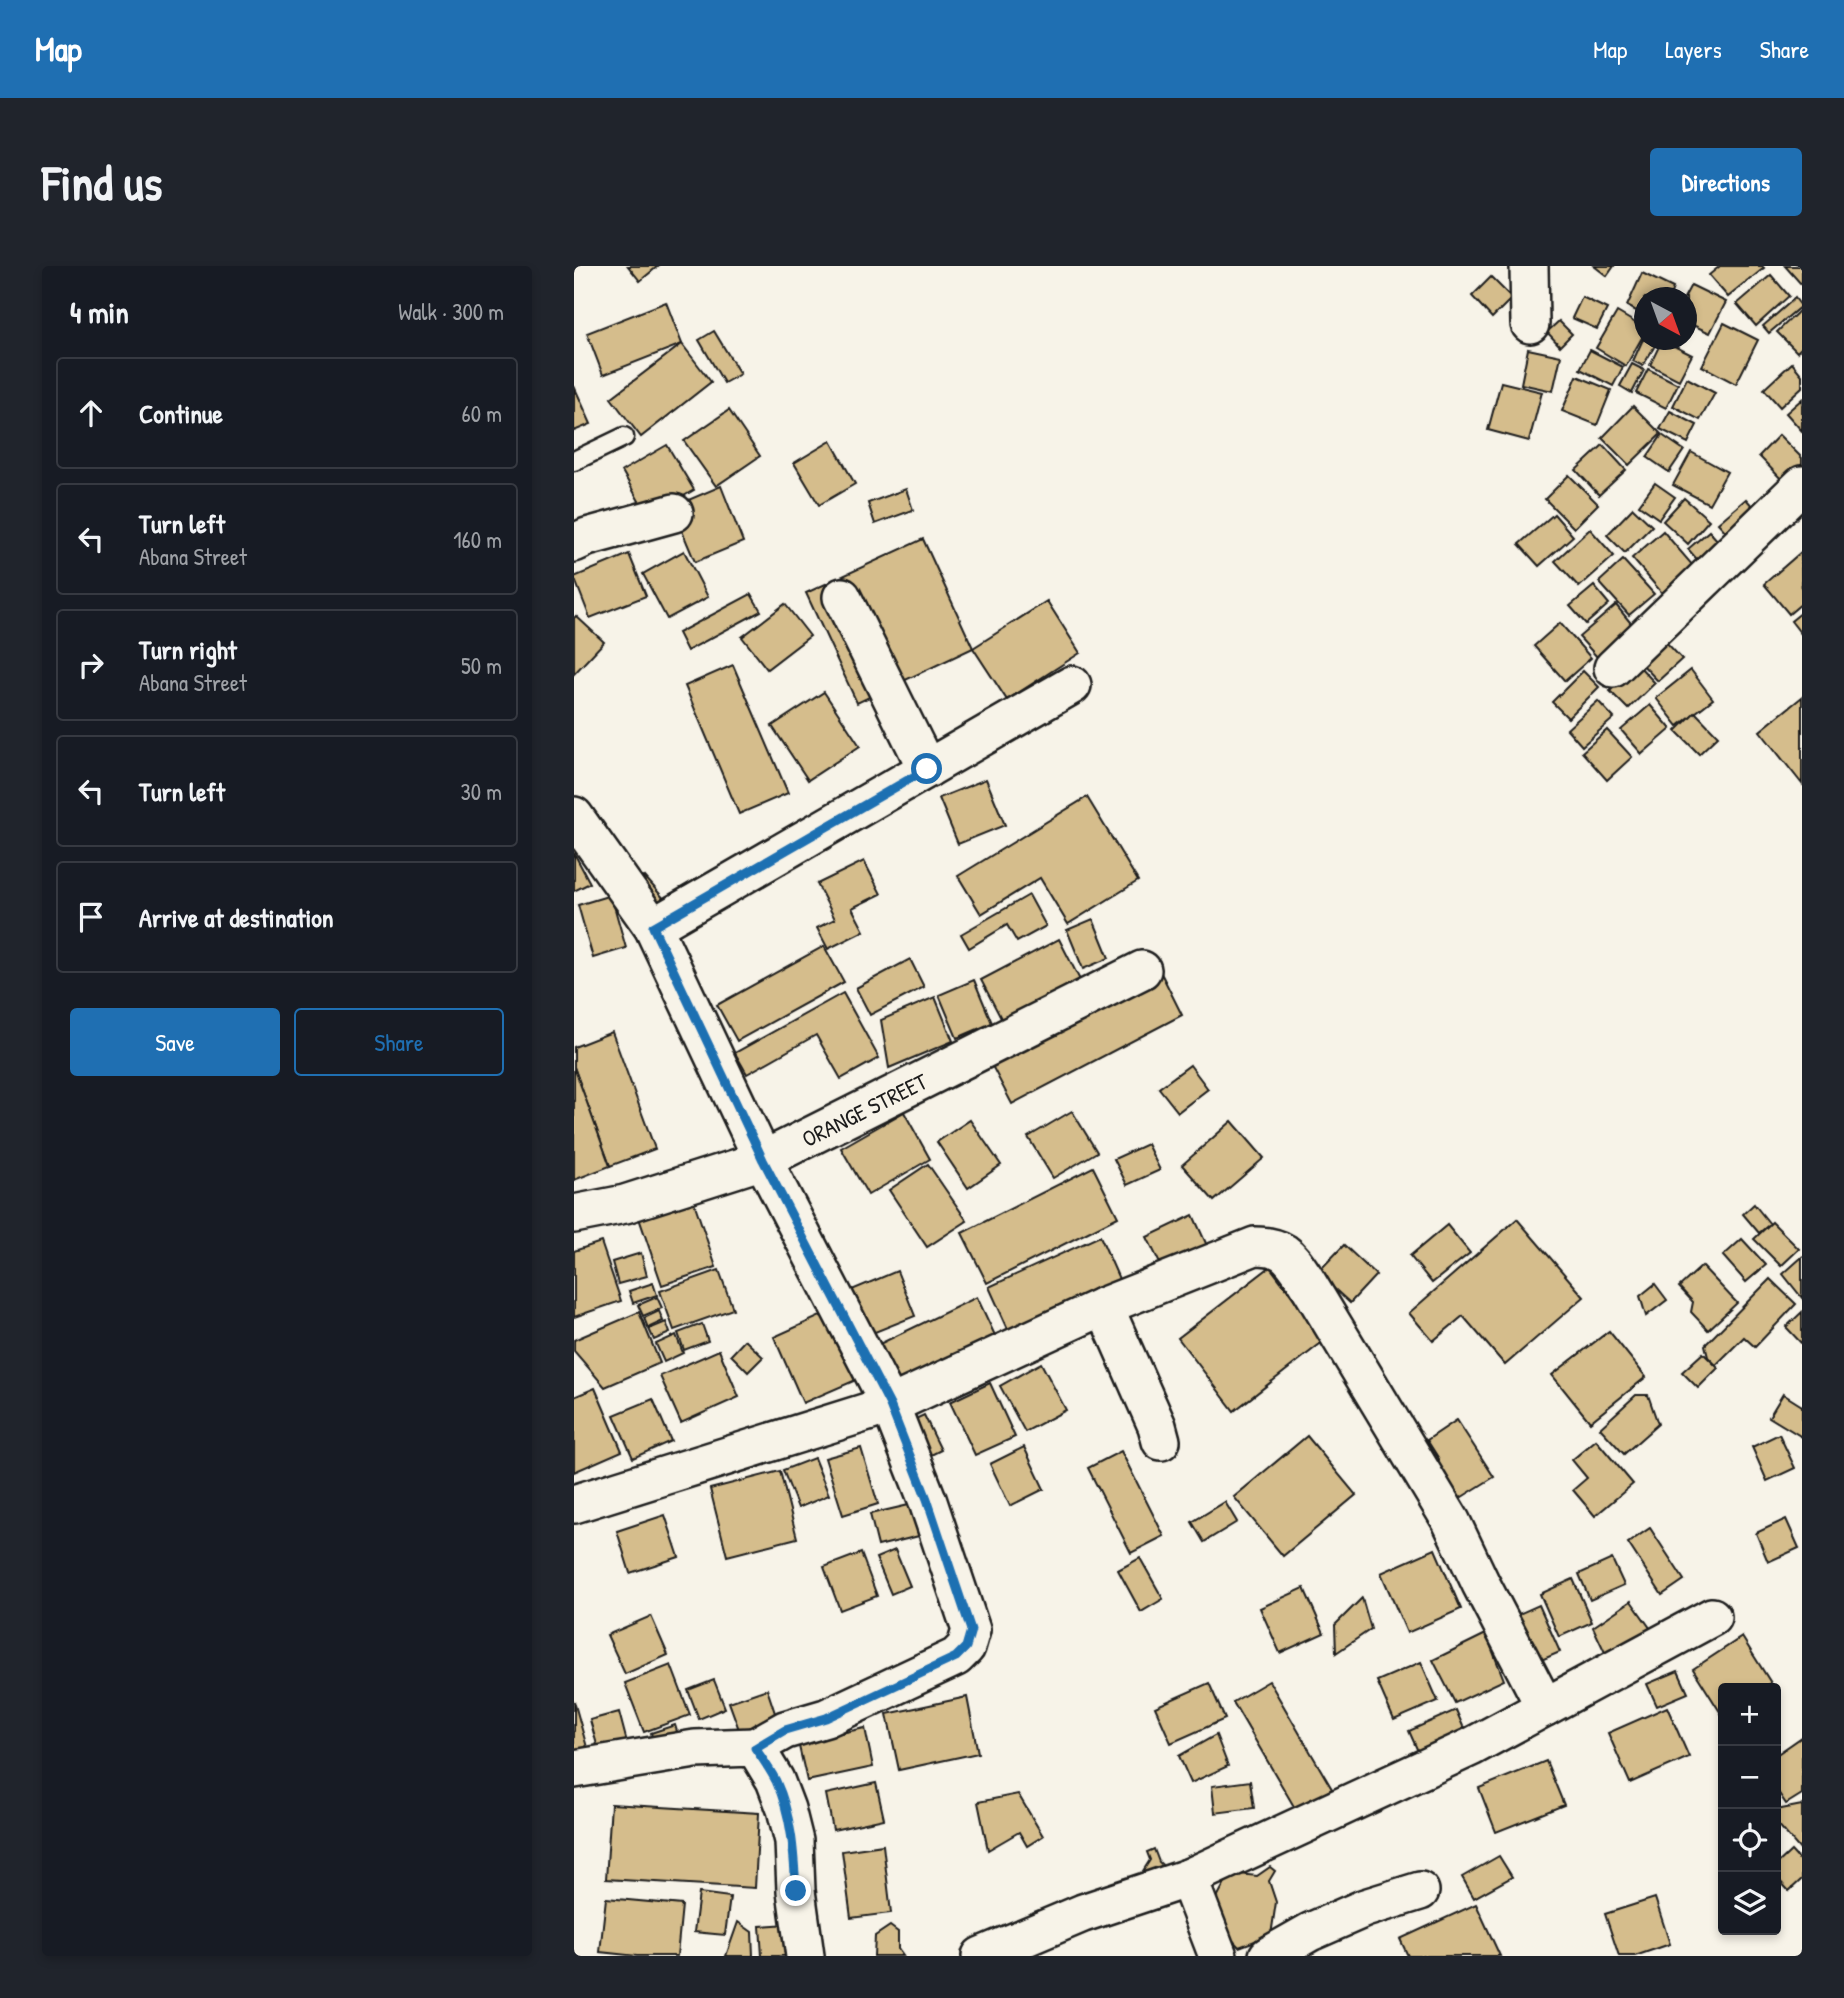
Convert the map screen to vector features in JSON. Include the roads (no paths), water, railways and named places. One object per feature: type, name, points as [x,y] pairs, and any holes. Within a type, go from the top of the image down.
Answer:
[{"type":"street","points":[[1530,266],[1530,324]]},
{"type":"street","points":[[1612,668],[1802,485]]},
{"type":"street","points":[[574,542],[674,513]]},
{"type":"street","points":[[842,597],[927,769]]},
{"type":"street","points":[[653,927],[1072,685]]},
{"type":"street","points":[[574,816],[653,927],[763,1160],[890,1405],[927,1499],[971,1630],[966,1647],[956,1657],[826,1718],[785,1730],[755,1748],[695,1749],[574,1769]]},
{"type":"street","name":"ORANGE STREET","points":[[574,1214],[625,1204],[763,1160],[1142,970]]},
{"type":"street","points":[[574,1504],[890,1405],[1104,1306],[1255,1246],[1273,1246],[1288,1255],[1451,1521],[1480,1584],[1545,1707]]},
{"type":"street","points":[[1104,1306],[1157,1426],[1161,1441]]},
{"type":"street","points":[[981,1956],[1083,1913],[1188,1878],[1471,1747],[1712,1617]]},
{"type":"street","points":[[755,1748],[775,1780],[794,1841],[796,1891],[805,1956]]},
{"type":"street","points":[[1188,1878],[1218,1956]]},
{"type":"street","points":[[1268,1956],[1310,1932],[1365,1908],[1420,1891]]},
{"type":"lane","points":[[574,461],[624,437]]}]
